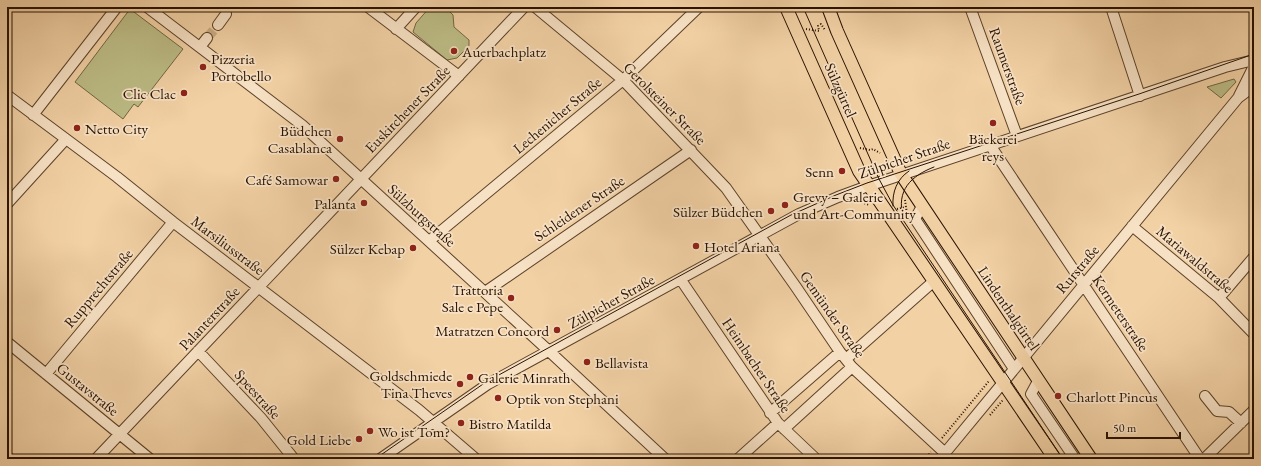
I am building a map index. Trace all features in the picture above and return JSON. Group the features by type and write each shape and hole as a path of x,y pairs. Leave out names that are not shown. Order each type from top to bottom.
{"main road":[{"name":"Sülzgürtel","path":"786,7 859,171 868,186"},
{"name":"Sülzgürtel","path":"828,7 843,46 901,174"},
{"name":"Lindenthalgürtel","path":"901,174 1091,459"},
{"path":"868,186 1055,459"}],"street":[{"path":"33,115 117,7"},
{"name":"Sülzburgstraße","path":"147,7 302,125 665,459"},
{"path":"368,7 459,76"},
{"path":"396,29 416,7"},
{"name":"Euskirchener Straße","path":"361,180 524,7"},
{"name":"Gerolsteiner Straße","path":"535,7 623,80 726,188 759,235"},
{"name":"Lechenicher Straße","path":"429,241 623,80 699,7"},
{"name":"Raumerstraße","path":"970,7 1018,136"},
{"path":"1111,7 1140,96"},
{"path":"218,25 226,14"},
{"path":"200,47 207,38"},
{"name":"Zülpicher Straße","path":"380,459 431,422 488,384 682,280 759,235 799,214 838,197 901,174 1225,67 1254,60"},
{"name":"Rurstraße","path":"942,456 1000,377 1014,369 1238,98 1254,66"},
{"name":"Rurstraße","path":"1238,98 1254,86"},
{"name":"Marsiliusstraße","path":"7,95 259,287 476,459"},
{"path":"7,204 66,139"},
{"name":"Kermeterstraße","path":"990,145 1200,459"},
{"name":"Schleidener Straße","path":"485,292 691,150"},
{"name":"Palanterstraße","path":"96,459 119,433 361,180"},
{"path":"922,206 915,219 972,308 1014,369"},
{"name":"Rupprechtstraße","path":"46,374 172,222"},
{"name":"Mariawaldstraße","path":"1132,226 1219,298 1254,334"},
{"name":"Gemünder Straße","path":"759,235 846,359 936,445 942,456"},
{"path":"1219,298 1254,257"},
{"name":"Heimbacher Straße","path":"682,280 770,412 781,426 816,459"},
{"path":"738,459 781,426 846,359 934,281"},
{"path":"972,308 993,313"},
{"name":"Gustavstraße","path":"7,342 150,459"},
{"name":"Speestraße","path":"198,351 261,418 294,459"},
{"path":"770,412 846,359"},
{"path":"1038,381 1031,394 1075,459"},
{"path":"1205,396 1217,411 1229,412 1241,423"},
{"path":"1204,459 1253,412"}],"path":[{"path":"803,28 820,31"},
{"path":"855,146 870,150"},
{"path":"925,459 936,445 1000,377"}],"shaded area":[{"path":"430,7 445,7 453,15 454,27 469,40 469,46 457,58 447,60 413,32 416,23"},
{"path":"130,9 183,49 138,107 134,104 123,119 75,82"},
{"path":"1234,79 1236,82 1221,98 1207,87"}],"tunnel":[{"path":"207,38 218,25"}],"tram line":[{"path":"803,7 879,179 893,205 1063,459"},
{"path":"375,459 486,382 791,215 867,183 1139,94 1254,54"},
{"path":"903,217 901,207 907,185 918,175 934,167"},
{"path":"893,206 893,196 896,186 901,178 909,171"}],"place":[{"name":"Auerbachplatz","path":"454,51"},
{"name":"Pizzeria Portobello","path":"203,67"},
{"name":"Clic Clac","path":"184,93"},
{"name":"Bäckerei reys","path":"993,123"},
{"name":"Netto City","path":"77,128"},
{"name":"Büdchen Casablanca","path":"340,139"},
{"name":"Senn","path":"842,171"},
{"name":"Café Samowar","path":"336,179"},
{"name":"Palanta","path":"364,203"},
{"name":"Grevy – Galerie und Art-Community","path":"785,205"},
{"name":"Sülzer Büdchen","path":"771,211"},
{"name":"Hotel Ariana","path":"696,246"},
{"name":"Sülzer Kebap","path":"413,248"},
{"name":"Trattoria Sale e Pepe","path":"511,298"},
{"name":"Matratzen Concord","path":"557,330"},
{"name":"Bellavista","path":"587,362"},
{"name":"Galerie Minrath","path":"470,377"},
{"name":"Goldschmiede Tina Theves","path":"460,384"},
{"name":"Charlott Pincus","path":"1058,396"},
{"name":"Optik von Stephani","path":"498,398"},
{"name":"Bistro Matilda","path":"461,423"},
{"name":"Wo ist Tom?","path":"370,431"},
{"name":"Gold Liebe","path":"359,439"}]}
